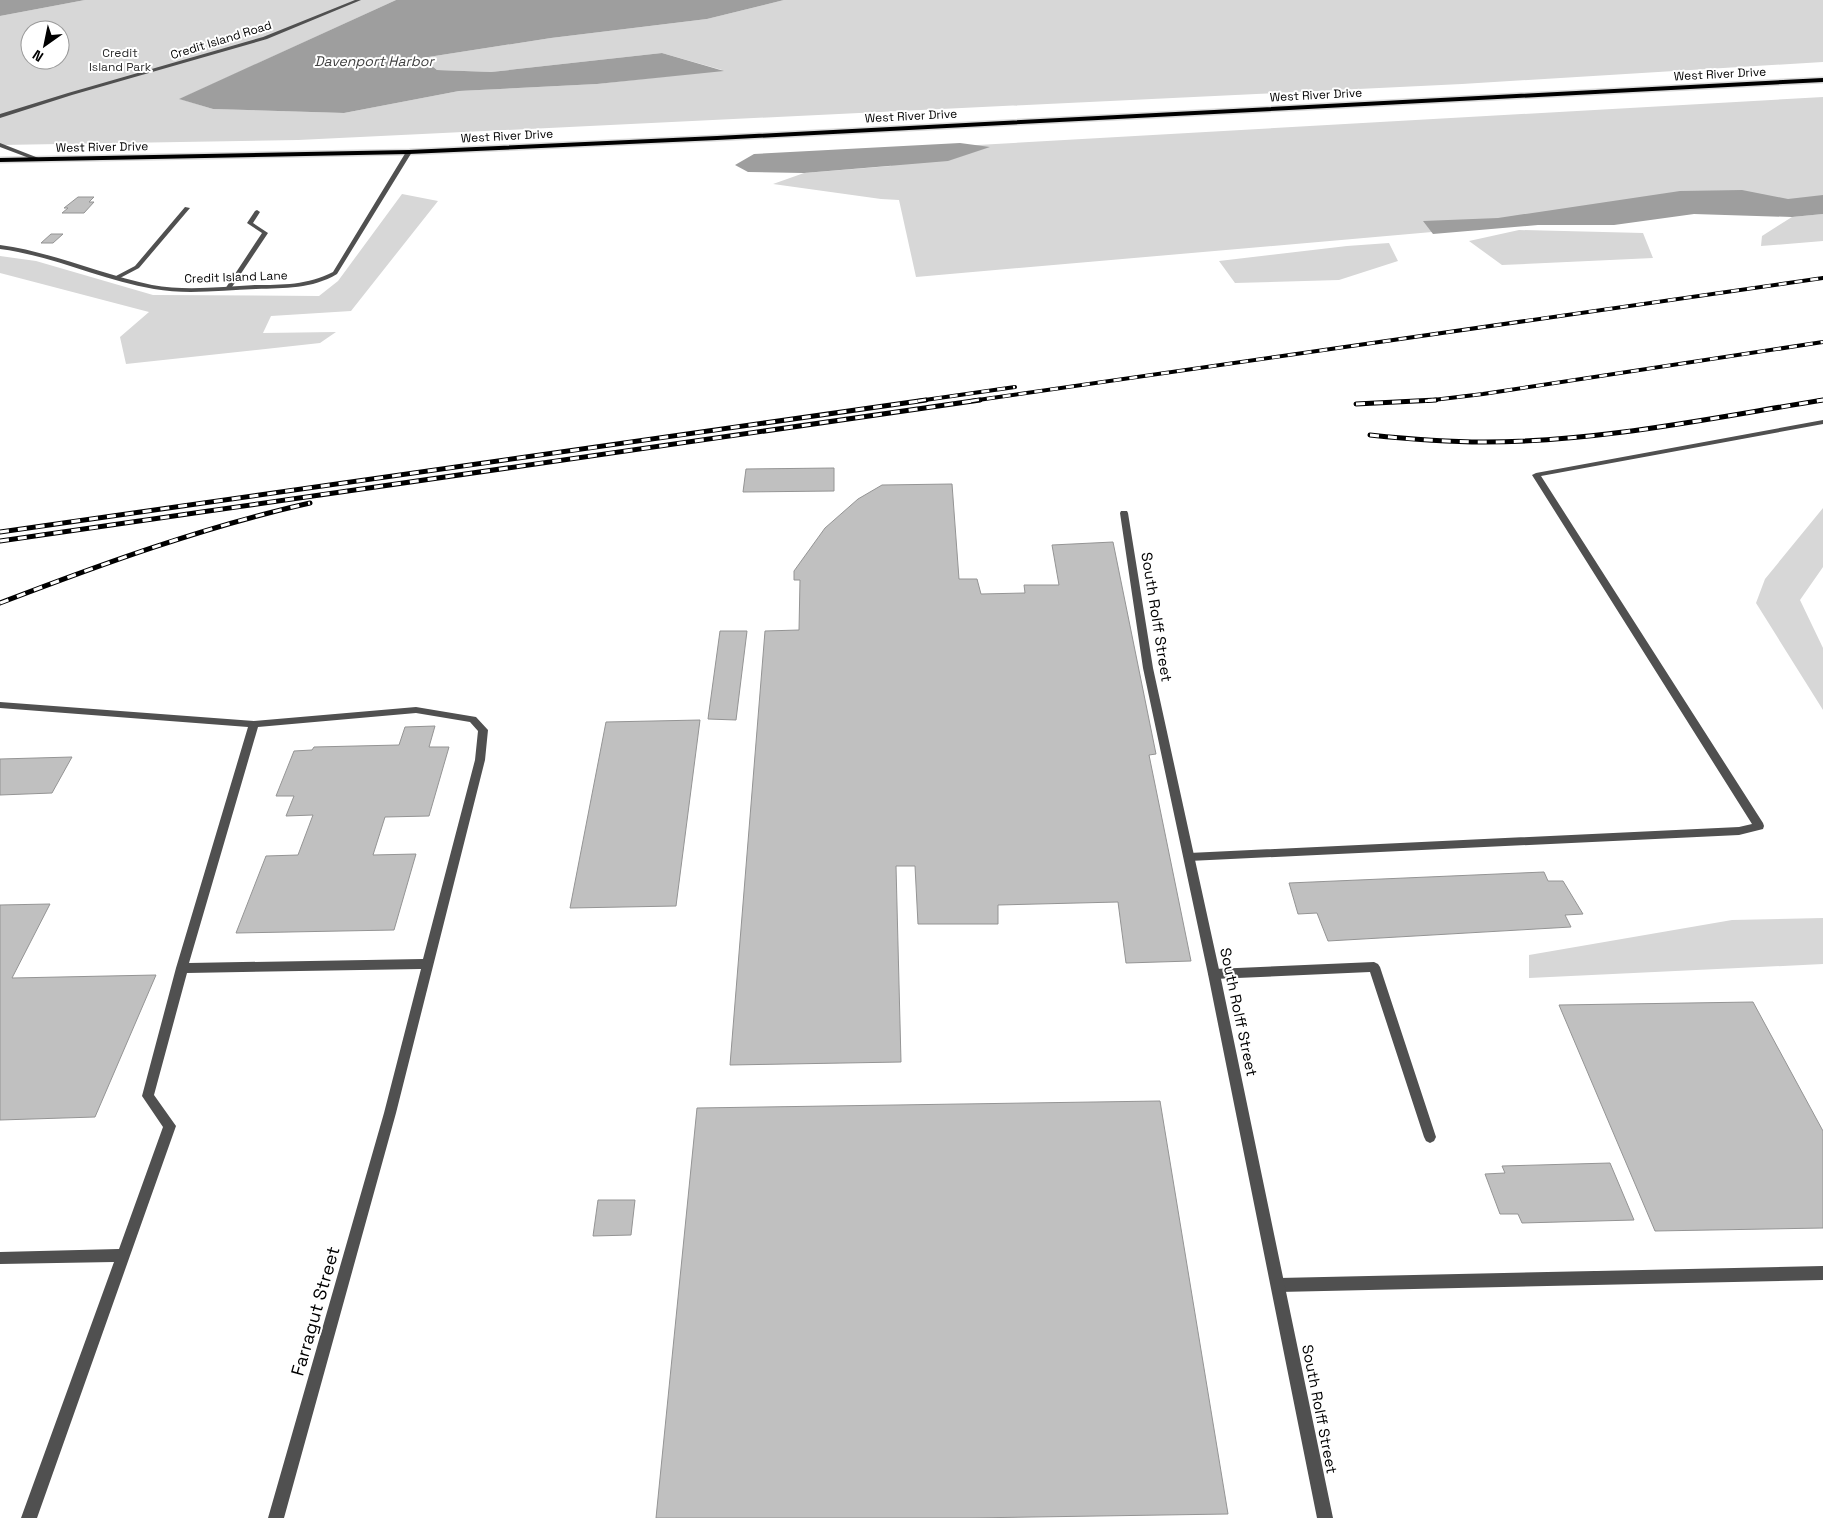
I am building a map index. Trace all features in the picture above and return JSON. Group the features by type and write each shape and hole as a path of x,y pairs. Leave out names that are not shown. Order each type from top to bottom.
{"main road":[{"name":"West River Drive","path":"0,160 409,152 736,137 1823,80"}],"street":[{"name":"Credit Island Road","path":"2,116 70,94 265,38 359,0"},
{"path":"0,145 39,160"},
{"name":"Credit Island Lane","path":"0,247 45,255 155,288 176,290 298,286 326,278 335,273 409,152"},
{"path":"118,277 137,268 187,208"},
{"path":"228,288 265,233 250,223 257,212"},
{"path":"1189,857 1739,832 1759,826 1536,475 1823,422"},
{"name":"South Rolff Street","path":"1124,513 1148,668 1279,1285 1324,1518"},
{"name":"Farragut Street","path":"0,705 254,724 416,710 473,719 483,730 480,760 390,1113 276,1518"},
{"path":"29,1518 170,1126 148,1096 182,968 254,724"},
{"path":"182,968 427,964"},
{"path":"1214,974 1374,967 1430,1137"},
{"path":"0,1258 124,1255"},
{"path":"1279,1285 1823,1273"}],"green space":[{"name":"Credit Island Park","path":"85,0 396,0 180,99 213,109 344,113 459,91 597,84 722,70 662,53 491,72 437,70 422,58 551,38 707,19 784,0 1823,0 1823,62 1462,84 298,140 0,145 0,16"},
{"path":"1823,97 1823,198 916,277 899,200 773,184 804,173 891,166 888,150"},
{"path":"402,194 438,201 351,311 271,316 263,333 336,332 320,343 126,364 120,337 149,312 0,273 0,256 36,261 153,295 319,296 338,281"},
{"path":"1823,214 1823,241 1761,246 1762,236 1792,217"},
{"path":"1519,230 1643,233 1653,258 1502,265 1469,241"},
{"path":"1389,243 1398,261 1339,280 1235,283 1219,261 1347,246"},
{"path":"1823,508 1823,567 1800,600 1823,648 1823,710 1756,603 1765,579"},
{"path":"1823,918 1823,964 1529,978 1529,955 1732,920"}],"water":[{"path":"0,0 85,0 0,16"},
{"name":"Davenport Harbor","path":"396,0 784,0 707,19 551,38 422,58 437,70 491,72 662,53 724,71 597,84 459,91 344,113 213,109 179,99"},
{"path":"960,143 990,147 948,161 804,173 748,172 735,165 754,154"},
{"path":"1742,190 1788,199 1823,195 1823,214 1792,217 1694,214 1614,225 1538,225 1433,234 1423,221 1498,218 1680,191"}],"building":[{"path":"78,197 94,197 89,202 94,202 84,213 62,213 68,208 64,208"},
{"path":"51,234 63,234 53,243 41,243"},
{"path":"834,468 834,491 743,492 746,469"},
{"path":"952,484 959,579 977,579 981,594 1025,593 1024,585 1059,585 1052,545 1113,542 1156,754 1149,755 1191,961 1126,963 1118,902 998,905 998,924 918,924 915,866 896,866 901,1062 730,1065 765,631 799,630 800,580 794,580 794,571 825,528 858,499 882,485"},
{"path":"720,631 747,631 736,720 708,719"},
{"path":"700,720 676,906 570,908 606,722"},
{"path":"435,726 429,747 449,747 429,816 385,817 373,855 416,854 394,930 236,933 266,856 298,855 313,815 286,816 294,796 276,796 294,751 312,750 314,747 399,745 405,727"},
{"path":"72,757 52,793 0,795 0,759"},
{"path":"1544,872 1548,881 1563,881 1583,914 1565,915 1571,927 1328,941 1317,913 1298,914 1289,883"},
{"path":"50,904 12,978 156,975 95,1117 0,1120 0,905"},
{"path":"1753,1002 1823,1131 1823,1228 1655,1231 1559,1005"},
{"path":"1160,1101 1228,1514 969,1518 656,1518 697,1108"},
{"path":"1610,1163 1634,1220 1522,1223 1518,1214 1500,1214 1485,1174 1505,1173 1502,1166"},
{"path":"598,1200 635,1200 631,1235 593,1236"}],"railway":[{"path":"971,401 1823,278"},
{"path":"1431,400 1823,342"},
{"path":"918,401 1015,387"},
{"path":"0,532 926,400"},
{"path":"0,541 980,400"},
{"path":"1356,404 1431,400"},
{"path":"1425,401 1431,400"},
{"path":"1431,400 1436,400"},
{"path":"1370,435 1470,442 1569,438 1654,428 1823,400"},
{"path":"0,603 153,547 231,523 310,503"}]}
